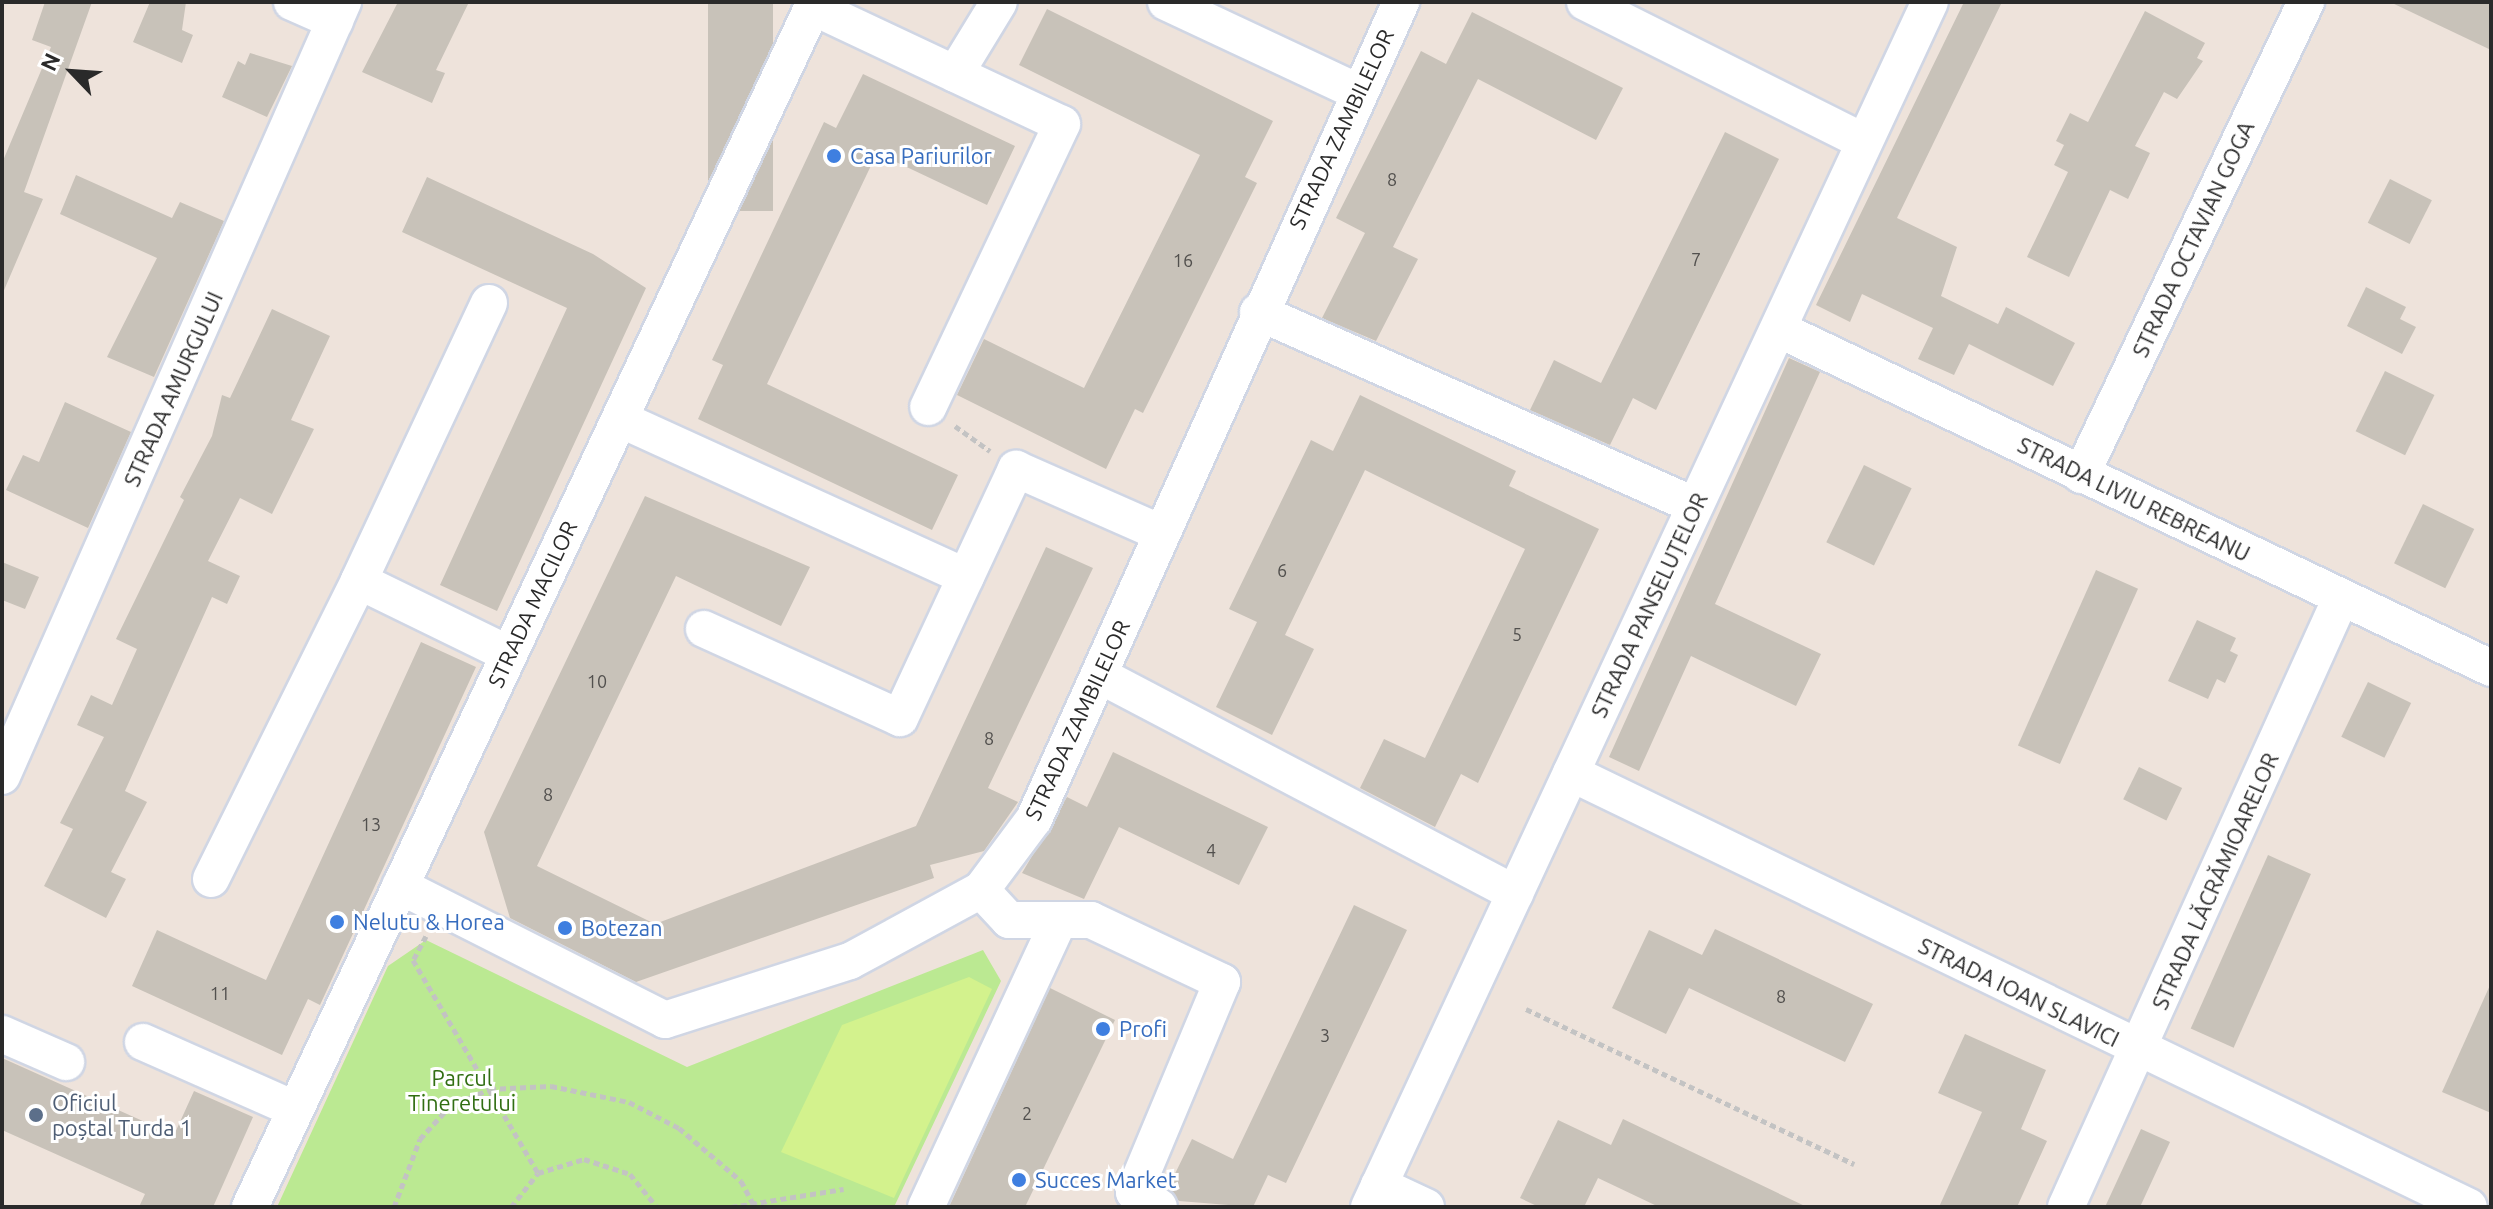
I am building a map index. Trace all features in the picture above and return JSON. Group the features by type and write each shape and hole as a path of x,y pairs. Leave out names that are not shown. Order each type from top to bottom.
{"street":[{"path":"292,2 339,12"},
{"path":"955,74 999,2"},
{"path":"1166,2 1356,91"},
{"name":"STRADA ZAMBILELOR","path":"400,886 665,1020 850,961 981,890 1034,819 1356,91 1401,2"},
{"path":"1585,2 1864,142"},
{"name":"STRADA PANSELUȚELOR","path":"1374,1196 1930,2"},
{"name":"STRADA OCTAVIAN GOGA","path":"2081,475 2306,2"},
{"path":"814,4 1062,124 928,407"},
{"name":"STRADA MACILOR","path":"250,1207 814,4"},
{"name":"STRADA AMURGULUI","path":"2,776 339,12"},
{"path":"211,879 359,581 489,303"},
{"path":"1258,312 1695,506"},
{"name":"STRADA LIVIU REBREANU","path":"1778,329 2491,668"},
{"path":"620,419 966,577"},
{"path":"704,629 900,718 1016,469 1161,533"},
{"path":"359,581 509,654"},
{"name":"STRADA LĂCRĂMIOARELOR","path":"2066,1207 2341,598"},
{"path":"1099,675 1515,893"},
{"name":"STRADA IOAN SLAVICI","path":"1571,773 2139,1050 2424,1198 2469,1207"},
{"path":"981,890 1009,920 1091,920 1222,982 1134,1192 1159,1207"},
{"path":"926,1207 1059,920"},
{"path":"2,1034 66,1062"},
{"path":"143,1042 294,1109"},
{"path":"1374,1196 1426,1207"}],"path":[{"path":"928,407 1016,469"},
{"path":"442,907 413,960 538,1173"},
{"path":"1526,1009 1854,1164"},
{"path":"394,1207 420,1139 450,1106 490,1089 551,1086 629,1102 679,1128 741,1181 754,1205"},
{"path":"511,1207 538,1173 561,1162 608,1163 630,1174 657,1207"},
{"path":"731,1207 844,1189"}],"green space":[{"name":"Parcul Tineretului","path":"426,940 687,1067 983,950 1001,981 894,1207 277,1207 388,966"},
{"path":"969,977 992,989 894,1198 781,1152 842,1025"}],"building":[{"path":"45,2 92,2 24,192 43,199 2,295 2,163 51,47 32,40"},
{"path":"150,2 186,2 182,30 193,35 182,63 133,42"},
{"path":"398,2 469,2 436,70 445,73 432,103 362,72"},
{"path":"708,2 773,2 773,211 708,211"},
{"path":"1964,2 2002,2 1897,218 1957,247 1941,296 1998,324 2006,307 2075,343 2053,386 1969,344 1954,375 1918,359 1933,328 1862,294 1850,322 1816,305"},
{"path":"2390,2 2491,2 2491,50"},
{"path":"1047,9 1273,121 1245,177 1257,183 1143,413 1135,409 1106,469 957,395 984,339 1084,388 1200,155 1019,65"},
{"path":"2145,11 2205,43 2197,58 2203,61 2177,99 2164,92 2135,146 2150,153 2128,199 2110,190 2069,277 2027,257 2068,172 2054,165 2064,145 2056,141 2070,113 2088,122"},
{"path":"1472,12 1623,88 1596,140 1478,79 1393,247 1418,259 1376,341 1322,318 1365,233 1336,218 1421,51 1446,64"},
{"path":"250,53 292,66 267,117 222,97 238,61 245,65"},
{"path":"863,74 1015,146 987,205 877,153 767,384 958,475 932,530 698,419 723,365 712,360 824,122 836,128"},
{"path":"1725,132 1779,159 1656,410 1633,398 1610,445 1530,410 1554,360 1601,383"},
{"path":"76,175 172,218 180,202 224,221 154,377 107,357 157,258 60,214"},
{"path":"427,177 593,254 646,288 497,611 440,585 567,308 402,232"},
{"path":"2390,179 2432,200 2410,244 2368,223"},
{"path":"2366,287 2406,307 2400,319 2416,327 2402,354 2347,326"},
{"path":"272,309 330,336 291,420 314,429 272,514 240,498 208,561 240,576 227,604 212,597 125,791 147,802 111,872 126,879 106,918 44,886 73,829 60,823 104,737 77,725 91,695 112,705 137,649 116,639 184,500 180,497 212,436 222,395 230,398"},
{"path":"1789,358 1820,372 1715,604 1821,654 1796,706 1691,656 1639,771 1609,757"},
{"path":"2385,371 2434,395 2405,455 2356,431"},
{"path":"1360,395 1516,471 1509,486 1599,529 1478,783 1461,774 1435,827 1360,788 1384,739 1425,758 1525,549 1365,470 1285,635 1314,649 1272,735 1216,707 1257,622 1229,609 1311,440 1333,451"},
{"path":"65,402 131,432 88,528 6,490 23,455 39,462"},
{"path":"1864,465 1912,488 1874,566 1826,542"},
{"path":"645,496 810,567 781,626 676,576 537,866 655,924 916,826 1046,547 1093,568 988,788 1018,802 984,851 930,865 934,878 636,982 510,918 484,832"},
{"path":"2423,504 2474,529 2445,588 2394,563"},
{"path":"2,562 39,577 25,609 2,600"},
{"path":"2096,570 2138,589 2060,764 2018,745"},
{"path":"2197,620 2236,638 2230,651 2238,655 2225,683 2217,679 2208,699 2168,681"},
{"path":"421,642 476,667 320,1005 308,999 282,1055 132,986 157,930 266,980"},
{"path":"2368,682 2411,703 2384,758 2341,737"},
{"path":"1113,752 1268,827 1239,885 1119,827 1084,899 1022,873 1067,797 1087,807"},
{"path":"2139,767 2182,788 2166,820 2123,799"},
{"path":"2268,855 2311,874 2234,1048 2191,1029"},
{"path":"1354,905 1407,930 1286,1183 1268,1175 1253,1207 1179,1201 1168,1188 1192,1139 1233,1159"},
{"path":"1715,929 1873,1004 1845,1062 1689,988 1666,1034 1612,1008 1649,930 1702,955"},
{"path":"2491,983 2491,1113 2442,1092"},
{"path":"1050,988 1115,1020 1025,1207 949,1207"},
{"path":"1965,1034 2046,1070 2021,1129 2047,1141 2017,1207 1939,1207 1982,1112 1938,1093"},
{"path":"2,1058 174,1135 194,1091 253,1117 213,1207 139,1207 145,1194 2,1130"},
{"path":"1623,1119 1807,1207 1659,1207 1598,1178 1584,1207 1539,1207 1520,1198 1558,1120 1611,1145"},
{"path":"2141,1129 2170,1142 2140,1207 2105,1207"}],"place":[{"name":"Casa Pariurilor","path":"834,156"},
{"name":"Nelutu & Horea","path":"337,922"},
{"name":"Botezan","path":"565,928"},
{"name":"Profi","path":"1103,1029"},
{"name":"Oficiul poștal Turda 1","path":"36,1115"},
{"name":"Succes Market","path":"1019,1180"}]}
